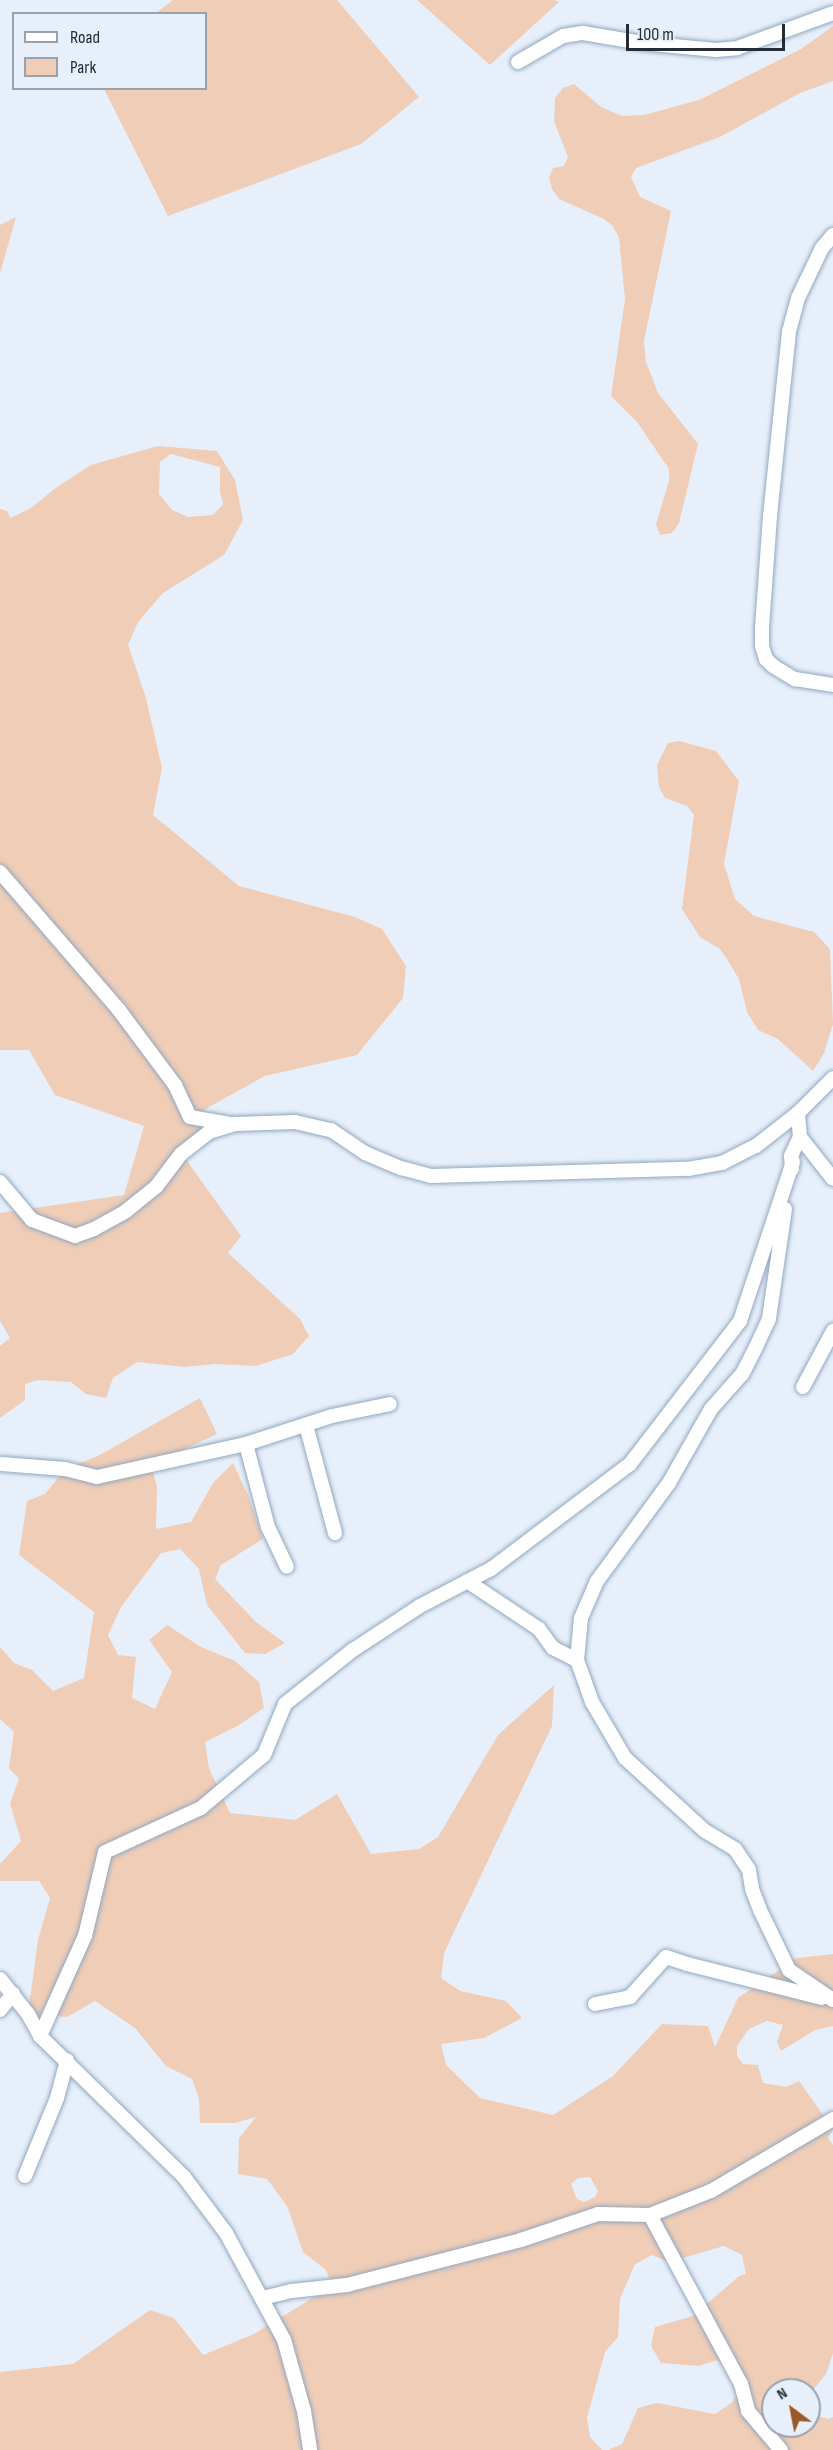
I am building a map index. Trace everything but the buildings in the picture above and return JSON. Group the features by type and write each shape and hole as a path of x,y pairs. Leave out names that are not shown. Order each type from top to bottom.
{"street":[{"path":"518,62 563,36 584,33 706,49 737,48 833,13"},
{"path":"833,235 822,248 798,298 789,332 770,516 762,627 762,646 766,658 773,666 795,679 833,685"},
{"path":"0,872 119,1010 153,1059 175,1084 190,1118 236,1124 296,1122 331,1130 365,1153 401,1168 431,1176 484,1176 547,1171 687,1169 711,1165 756,1146 798,1113 833,1078"},
{"path":"798,1113 801,1137 833,1179"},
{"path":"0,1182 32,1220 75,1236 94,1229 126,1211 156,1186 181,1154 209,1132 236,1124"},
{"path":"801,1137 791,1156 793,1162 769,1319 742,1374 711,1409 669,1484 597,1581 581,1618 577,1660 592,1702 625,1758 705,1831 735,1849 749,1870 760,1910 789,1970 833,2001"},
{"path":"40,2036 85,1936 105,1852 201,1808 264,1755 285,1704 353,1650 420,1606 491,1569 630,1464 740,1321 793,1162"},
{"path":"803,1387 833,1331"},
{"path":"1,1464 65,1469 97,1477 246,1444 332,1416 390,1404"},
{"path":"306,1425 335,1533"},
{"path":"246,1444 268,1527 287,1567"},
{"path":"466,1581 539,1629 553,1648 577,1660"},
{"path":"595,2004 630,1997 666,1957 833,2001"},
{"path":"0,1979 28,2014 40,2036 184,2177 226,2234 284,2340 304,2412 310,2450"},
{"path":"0,2010 13,1995"},
{"path":"25,2176 57,2098 67,2060"},
{"path":"263,2298 292,2291 347,2285 521,2240 598,2214 650,2215 711,2191 833,2120"},
{"path":"650,2215 741,2384 748,2411 781,2450"}],"green space":[{"path":"173,0 337,0 419,97 361,144 168,216 105,90 207,90 207,12 157,12"},
{"path":"417,0 555,0 559,2 490,65"},
{"path":"833,26 833,81 800,93 720,137 636,168 631,177 640,197 671,211 644,341 646,362 658,393 698,444 679,523 672,533 660,535 656,524 669,481 669,469 637,422 611,396 625,299 619,238 613,226 604,219 559,199 552,189 549,178 553,168 564,166 568,157 554,121 555,98 563,88 574,84 601,107 622,116 644,115 699,100 801,49"},
{"path":"16,217 0,273 0,225"},
{"path":"158,446 217,451 235,480 243,520 224,555 163,593 138,622 128,645 146,698 162,768 153,815 239,886 355,917 382,929 406,966 403,998 357,1055 265,1076 191,1117 236,1124 182,1154 241,1236 228,1253 300,1319 309,1336 293,1354 256,1366 215,1364 185,1367 137,1362 113,1378 106,1398 86,1394 71,1382 38,1380 25,1384 25,1400 0,1418 0,1346 10,1338 0,1321 0,1213 124,1195 144,1126 55,1095 29,1050 0,1050 0,509 7,511 10,518 31,508 57,487 91,465","holes":["171,454 220,467 220,491 223,504 213,515 188,517 172,510 159,494 160,462"]},
{"path":"679,741 716,751 739,781 724,864 735,899 754,916 814,932 830,949 833,1024 824,1053 813,1071 778,1039 758,1030 747,1012 739,979 727,959 720,949 700,937 682,909 694,815 687,806 665,798 659,787 657,765 668,743"},
{"path":"200,1398 217,1434 151,1465 157,1487 156,1529 191,1522 213,1483 233,1463 249,1497 263,1539 221,1565 215,1579 256,1622 285,1643 265,1654 245,1653 207,1605 199,1569 180,1549 161,1553 121,1607 108,1635 118,1655 136,1657 132,1698 155,1709 172,1672 149,1640 167,1625 201,1647 235,1661 259,1682 264,1708 239,1725 205,1742 209,1768 230,1813 295,1820 337,1794 371,1854 419,1849 438,1837 498,1735 554,1685 552,1726 444,1953 441,1978 460,1991 506,2001 522,2018 484,2038 441,2044 446,2065 480,2098 553,2115 613,2076 662,2024 708,2026 715,2047 738,1998 797,1958 833,1954 833,2026 815,2030 781,2051 777,2042 783,2025 767,2021 749,2029 737,2046 737,2056 743,2064 758,2065 763,2083 786,2087 799,2081 833,2129 828,2138 833,2145 833,2353 826,2374 821,2380 821,2378 761,2378 761,2438 821,2438 821,2417 828,2419 833,2417 833,2450 608,2450 622,2444 638,2408 657,2403 715,2414 731,2403 744,2387 733,2370 717,2360 699,2366 661,2363 651,2346 655,2327 693,2316 739,2276 746,2274 742,2255 724,2246 669,2262 652,2255 635,2264 620,2299 618,2337 605,2352 587,2418 590,2437 602,2450 0,2450 0,2372 73,2364 150,2310 174,2318 203,2355 254,2334 332,2286 326,2270 303,2252 287,2206 267,2179 238,2174 239,2138 256,2117 235,2123 200,2123 199,2099 192,2079 166,2066 135,2028 95,2001 67,2017 28,2014 38,1940 50,1898 39,1881 0,1881 0,1864 21,1841 10,1803 19,1779 9,1768 14,1732 0,1719 0,1647 14,1663 32,1670 53,1691 84,1678 94,1612 19,1555 27,1501 45,1494 65,1469 98,1456","holes":["590,2177 598,2191 595,2197 584,2202 577,2199 571,2184 578,2178"]}]}
